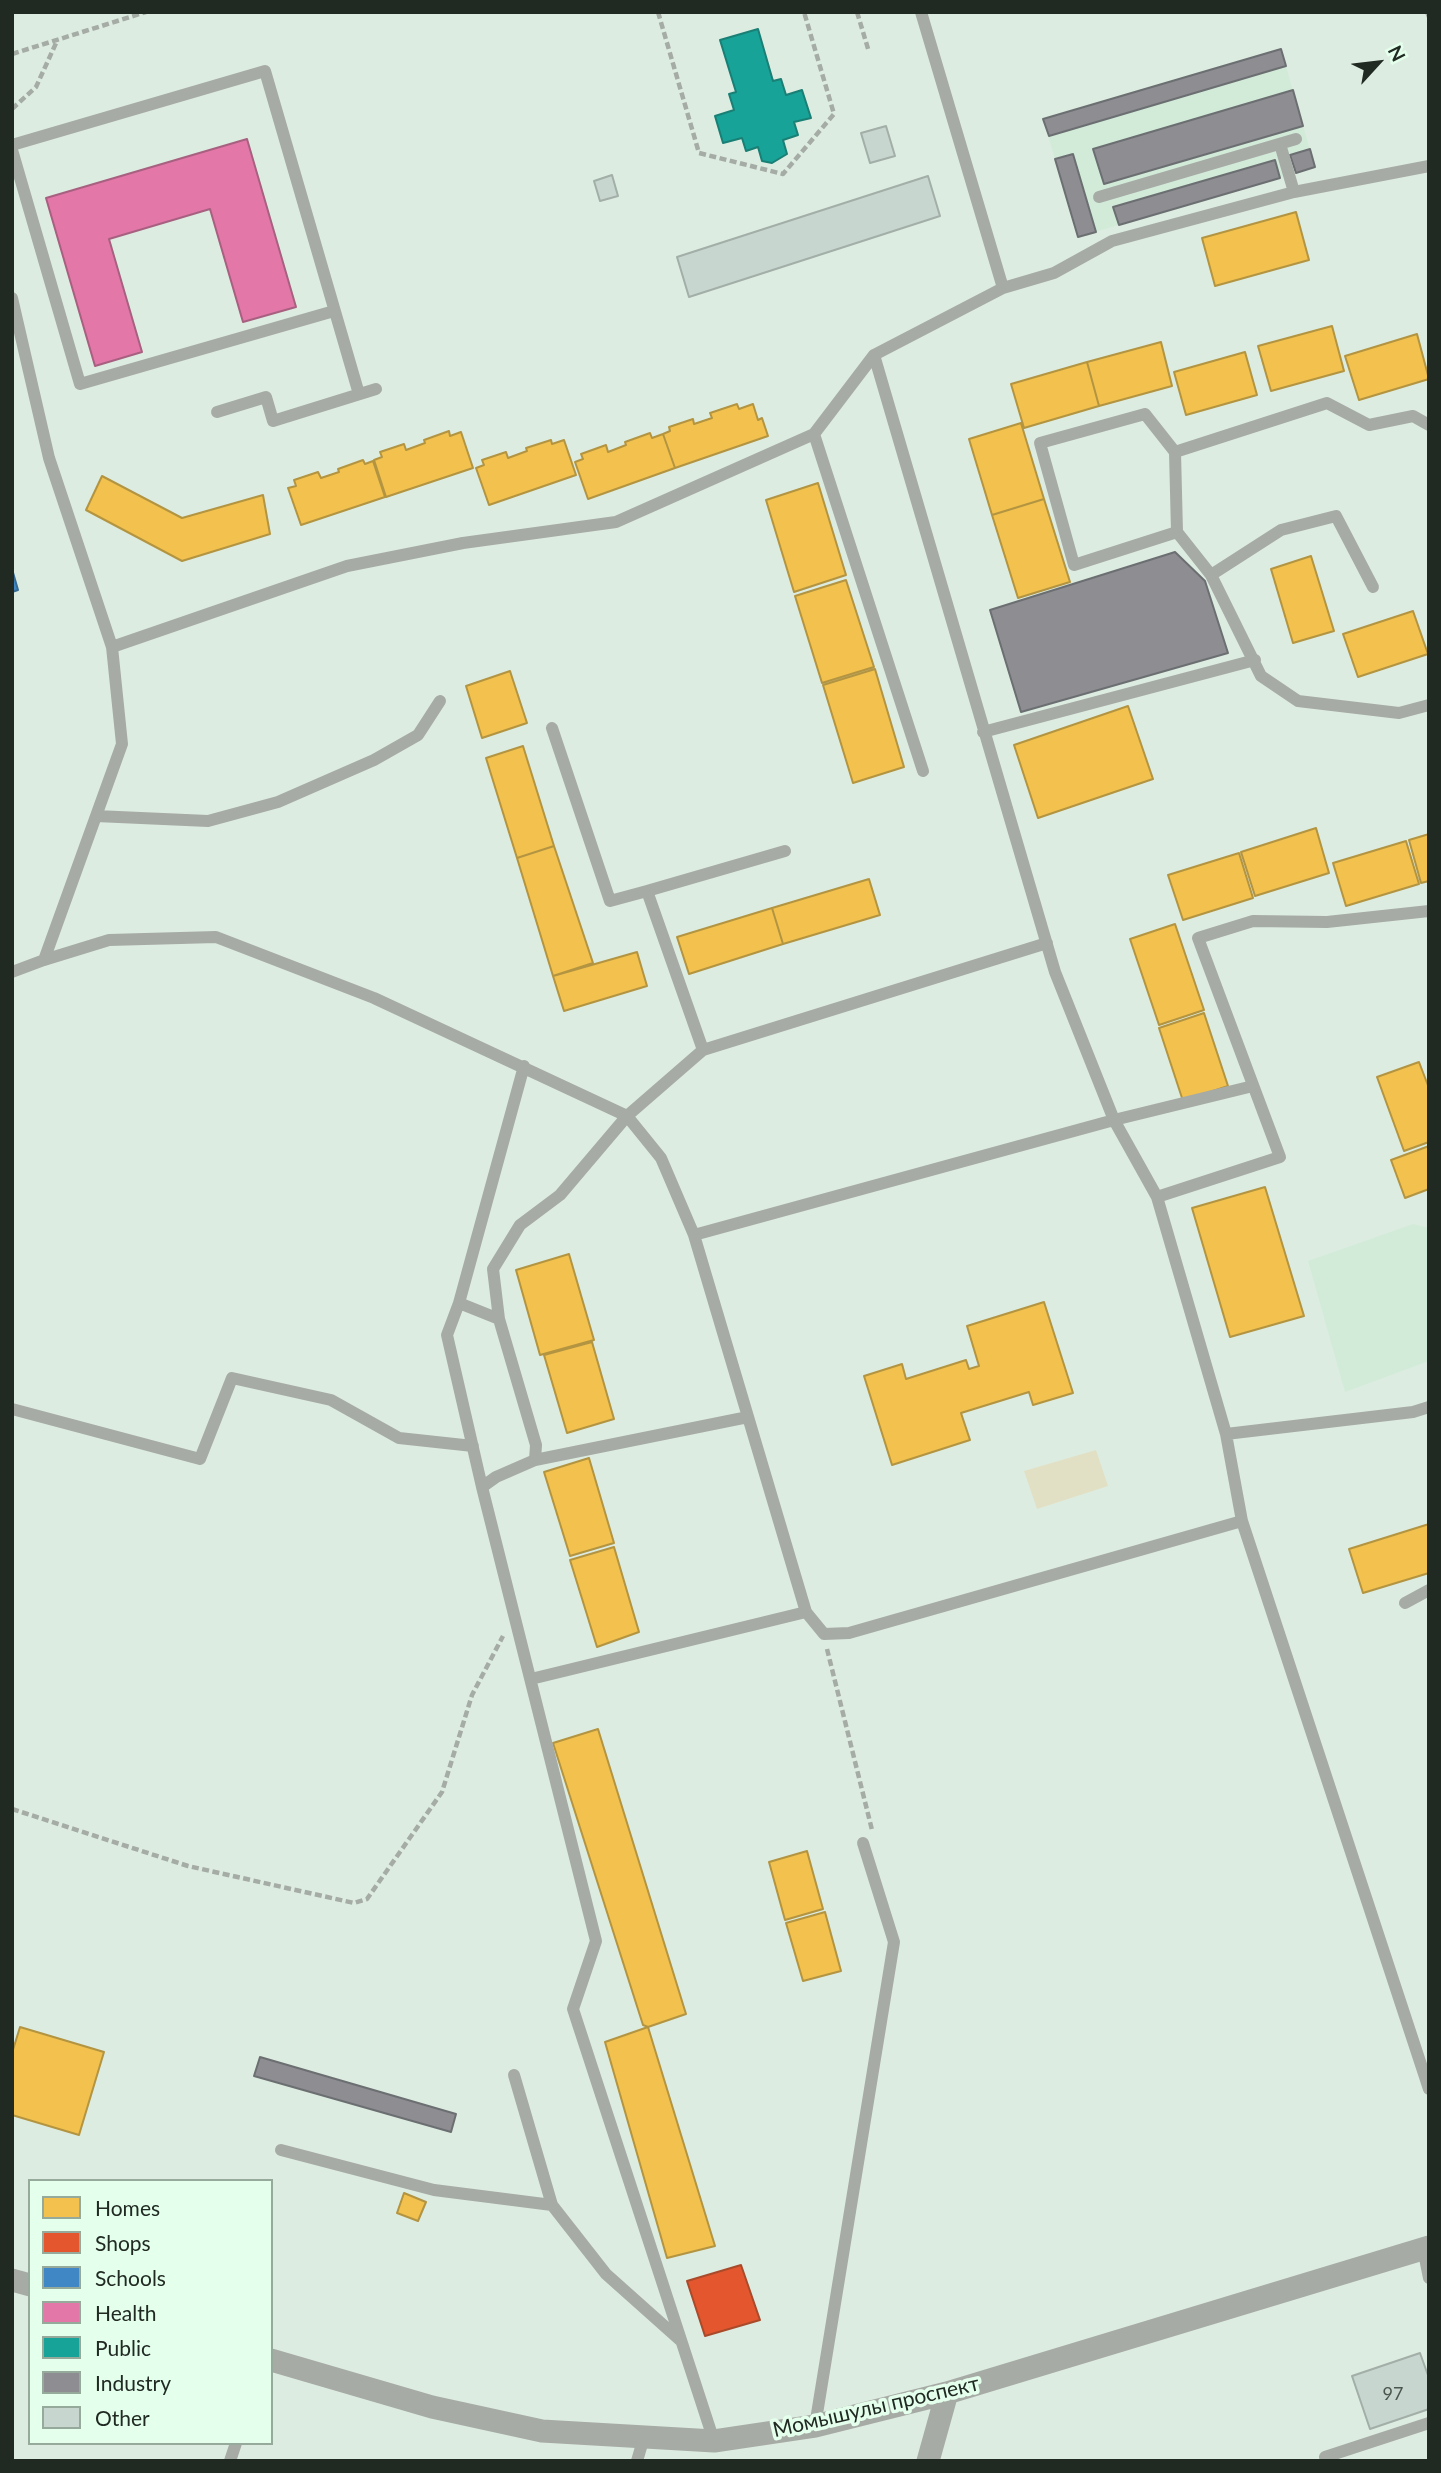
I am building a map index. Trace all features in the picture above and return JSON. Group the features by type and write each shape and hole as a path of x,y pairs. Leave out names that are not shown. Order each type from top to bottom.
{"street":[{"name":"Момышулы проспект","path":"273,2361 432,2407 542,2431 714,2441 815,2426 947,2393 1426,2247"},
{"path":"928,2461 947,2393"}],"lane":[{"path":"921,12 1003,288"},
{"path":"12,145 265,71 359,394"},
{"path":"1099,197 1296,139"},
{"path":"1280,144 1294,192"},
{"path":"12,150 80,384 334,311"},
{"path":"112,647 347,566 463,543 616,522 814,435 874,355 1003,288 1054,273 1112,241 1294,192 1429,166"},
{"path":"12,298 49,457 112,647 122,744 44,960"},
{"path":"874,355 1055,972 1114,1120 1157,1197 1226,1434 1242,1521 1429,2089"},
{"path":"217,412 265,397 273,421 376,389"},
{"path":"1175,452 1327,403 1369,425 1413,416 1429,425"},
{"path":"1177,532 1074,565 1040,443 1144,414 1175,452 1177,532 1211,575 1261,676 1298,702 1399,713 1429,705"},
{"path":"814,435 923,771"},
{"path":"1211,575 1281,530 1336,516 1373,587"},
{"path":"983,732 1255,660"},
{"path":"96,816 208,821 278,802 373,760 418,735 440,701"},
{"path":"552,728 610,901 785,851"},
{"path":"647,891 703,1049"},
{"path":"1157,1197 1280,1157 1198,938 1252,921 1328,922 1429,911"},
{"path":"12,972 109,940 216,937 374,998 627,1116 661,1158 694,1235 806,1612 824,1634 849,1633 1242,1521"},
{"path":"535,1460 536,1445 499,1319 493,1269 520,1225 560,1195 627,1116 703,1049 1047,943"},
{"path":"524,1066 459,1303 447,1335 482,1487 596,1941 573,2009 714,2441"},
{"path":"694,1235 1114,1120 1253,1086"},
{"path":"459,1303 499,1319"},
{"path":"12,1409 200,1459 232,1378 331,1400 399,1438 473,1446"},
{"path":"1226,1434 1413,1412 1429,1407"},
{"path":"482,1487 496,1477 535,1460 748,1417"},
{"path":"1405,1603 1429,1590"},
{"path":"531,1679 806,1612"},
{"path":"815,2426 894,1942 863,1843"},
{"path":"514,2075 552,2204 606,2273 681,2340"},
{"path":"281,2150 434,2190 552,2204"},
{"path":"1426,2247 1429,2278"},
{"path":"1325,2456 1429,2423"},
{"path":"637,2461 644,2437"}],"path":[{"path":"12,54 146,12"},
{"path":"658,12 699,153 783,174 834,114 804,12"},
{"path":"857,12 869,52"},
{"path":"12,109 36,87 57,40"},
{"path":"12,1808 188,1866 354,1903 367,1899 442,1792 472,1695 515,1612"},
{"path":"824,1634 872,1821 873,1834 863,1843"}],"shaded area":[{"path":"1281,49 1315,167 1078,237 1043,119"},
{"path":"1413,1224 1429,1228 1429,1361 1345,1392 1308,1261"},
{"path":"1096,1450 1108,1486 1037,1509 1024,1471"}],"building: Homes":[{"path":"1296,212 1309,260 1215,286 1202,238"},
{"path":"1332,326 1344,371 1271,391 1258,346"},
{"path":"1417,334 1429,379 1359,400 1345,356"},
{"path":"1161,342 1172,386 1099,406 1087,362"},
{"path":"1245,352 1257,395 1186,415 1174,372"},
{"path":"1087,362 1099,406 1024,428 1011,384"},
{"path":"737,404 739,409 753,404 758,420 762,418 768,436 675,468 663,434 670,431 669,427 693,419 694,424 712,418 710,413"},
{"path":"1021,423 1044,499 992,515 969,439"},
{"path":"449,431 450,436 461,432 473,468 386,497 374,460 382,457 380,452 404,444 406,450"},
{"path":"650,433 652,438 663,434 675,468 588,499 575,462 583,459 581,454 606,445 608,452 626,445 625,442"},
{"path":"551,440 552,444 564,440 576,475 489,505 476,468 484,465 482,460 506,452 508,458 527,451 526,448"},
{"path":"363,460 365,464 373,461 385,497 301,525 288,488 296,486 294,480 318,472 321,478"},
{"path":"102,476 182,518 263,495 270,534 182,561 86,510"},
{"path":"818,483 846,575 794,592 766,500"},
{"path":"1044,499 1070,582 1018,598 992,515"},
{"path":"1311,556 1334,631 1293,643 1271,569"},
{"path":"846,580 874,667 822,683 795,596"},
{"path":"1413,611 1428,654 1358,677 1343,634"},
{"path":"875,669 904,767 853,783 823,685"},
{"path":"510,671 527,723 482,738 466,686"},
{"path":"1128,706 1153,779 1038,818 1014,745"},
{"path":"523,746 554,846 517,858 486,758"},
{"path":"1316,828 1329,873 1255,896 1241,852"},
{"path":"1429,834 1429,881 1421,883 1409,840"},
{"path":"1406,841 1419,884 1346,906 1333,863"},
{"path":"554,846 593,963 553,976 517,858"},
{"path":"1239,853 1253,898 1183,920 1168,875"},
{"path":"869,879 880,915 783,944 772,908"},
{"path":"772,908 783,944 689,974 677,937"},
{"path":"1175,924 1204,1010 1159,1025 1130,939"},
{"path":"637,952 647,986 564,1011 553,976"},
{"path":"1204,1013 1228,1086 1183,1101 1159,1028"},
{"path":"1419,1062 1429,1088 1429,1142 1404,1151 1377,1077"},
{"path":"1429,1146 1429,1189 1405,1198 1391,1160"},
{"path":"1265,1187 1304,1316 1230,1337 1192,1208"},
{"path":"569,1254 594,1340 540,1355 516,1270"},
{"path":"1044,1302 1073,1393 1033,1405 1029,1392 961,1413 970,1440 892,1465 864,1376 902,1364 906,1379 966,1360 969,1369 979,1366 967,1326"},
{"path":"592,1342 614,1419 567,1433 544,1355"},
{"path":"589,1458 614,1543 570,1556 544,1472"},
{"path":"1429,1524 1429,1573 1363,1593 1349,1549"},
{"path":"614,1547 639,1632 597,1647 570,1560"},
{"path":"598,1729 686,2014 648,2027 643,2025 553,1743"},
{"path":"807,1851 823,1909 785,1920 769,1862"},
{"path":"825,1912 841,1971 803,1981 786,1923"},
{"path":"20,2027 104,2052 79,2135 12,2115 12,2053"},
{"path":"648,2027 715,2246 667,2258 605,2042"},
{"path":"404,2193 426,2202 418,2221 397,2213"}],"building: Shops":[{"path":"741,2265 760,2320 705,2336 687,2281"}],"building: Schools":[{"path":"12,569 18,590 12,592"}],"building: Health":[{"path":"247,139 296,307 243,322 210,209 109,239 142,352 95,366 46,198"}],"building: Public":[{"path":"758,29 773,81 781,79 786,95 802,90 811,118 794,122 798,135 783,140 787,154 772,163 762,161 758,147 746,151 742,138 723,143 715,116 734,110 729,94 736,92 720,40"}],"building: Industry":[{"path":"1281,49 1286,66 1049,136 1043,119"},
{"path":"1293,90 1303,126 1104,184 1093,149"},
{"path":"1310,149 1315,167 1296,173 1290,155"},
{"path":"1073,154 1096,232 1078,237 1055,159"},
{"path":"1275,160 1280,178 1119,225 1113,207"},
{"path":"1175,552 1205,581 1228,653 1021,712 990,610"},
{"path":"260,2057 456,2114 451,2132 254,2076"}],"building: Other":[{"path":"886,126 895,156 870,163 861,133"},
{"path":"612,175 618,196 600,201 594,181"},
{"path":"928,176 940,216 689,297 677,257"},
{"path":"1420,2353 1429,2378 1429,2409 1370,2429 1352,2376"}]}
